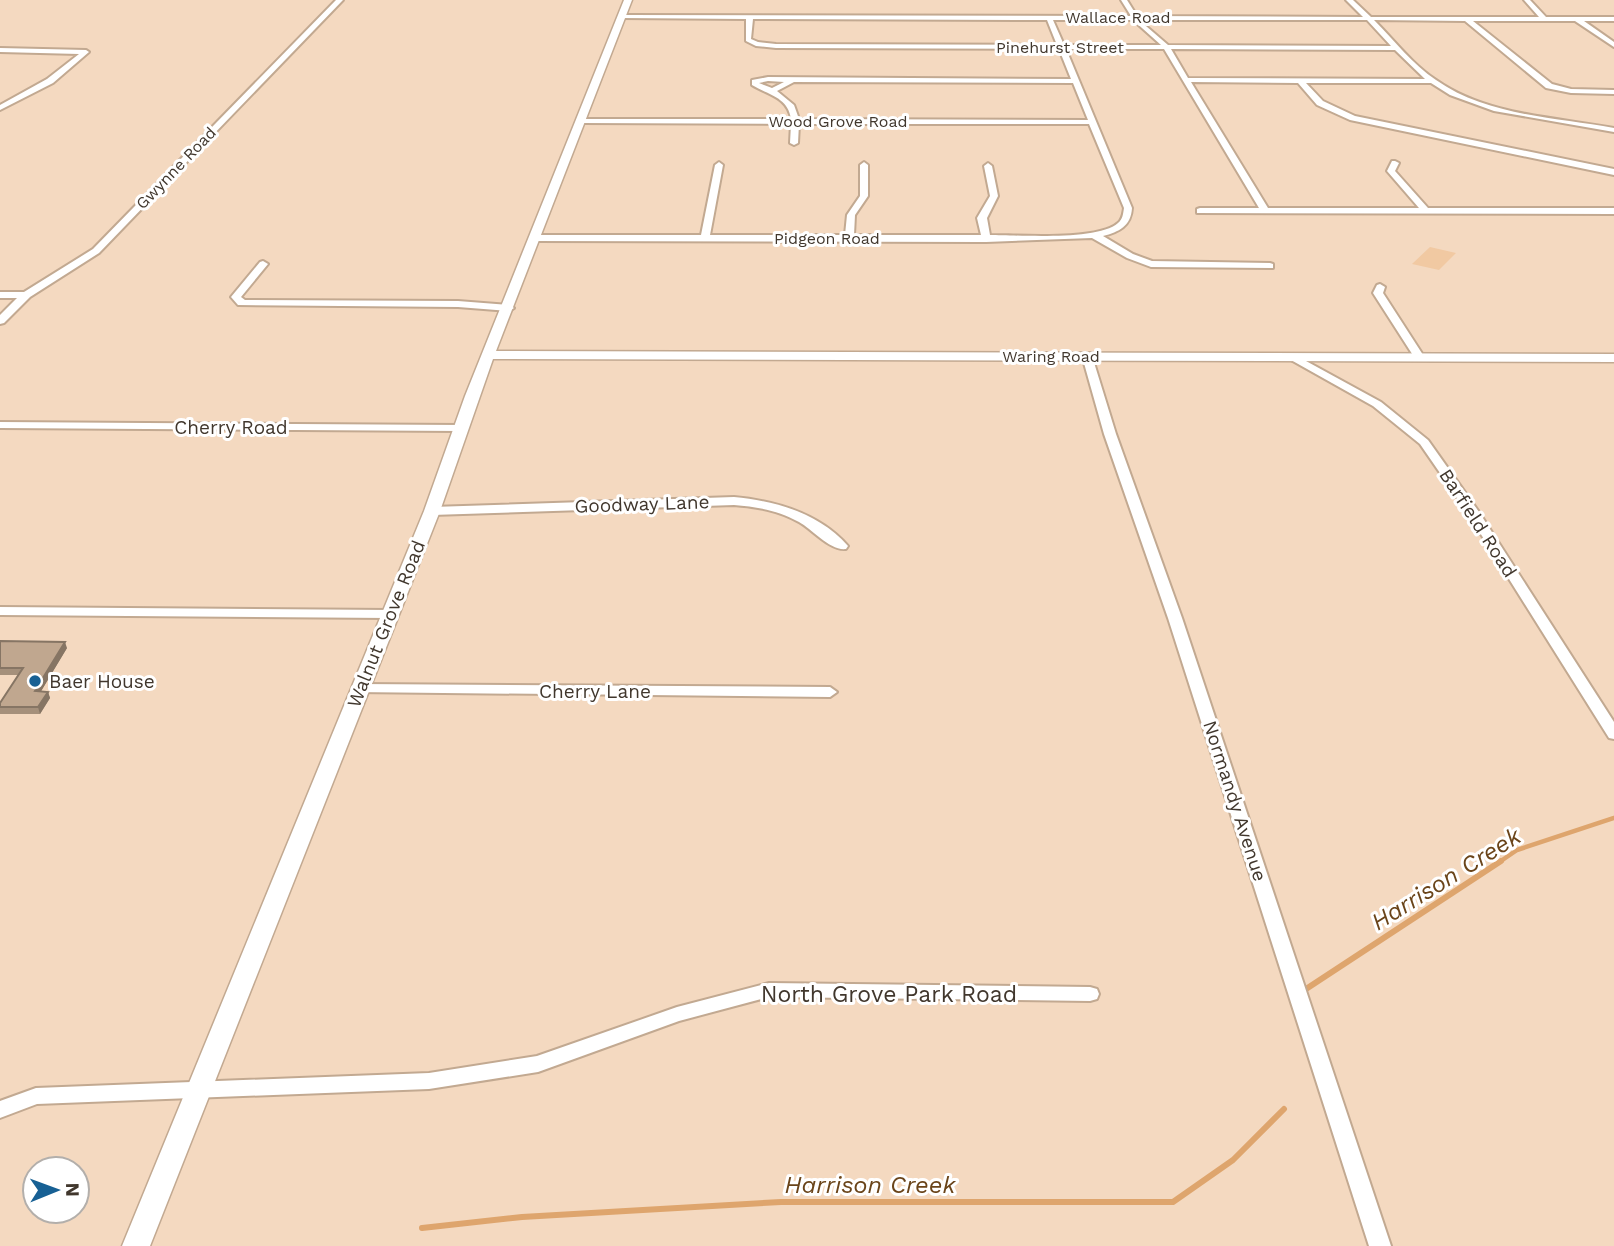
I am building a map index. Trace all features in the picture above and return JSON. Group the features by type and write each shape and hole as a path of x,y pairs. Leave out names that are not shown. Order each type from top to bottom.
{"main road":[{"name":"Walnut Grove Road","path":"136,1246 196,1091 432,511 489,355 628,0"},
{"name":"Waring Road","path":"489,355 1614,358"}],"street":[{"name":"Gwynne Road","path":"0,321 26,295 96,251 340,0"},
{"path":"1124,0 1133,17 1166,47 1265,211"},
{"path":"1349,0 1432,81 1457,95 1496,108 1614,130"},
{"path":"1527,0 1544,19"},
{"name":"Pinehurst Street","path":"750,16 748,40 756,44 1398,48"},
{"name":"Wallace Road","path":"623,17 1614,19"},
{"path":"1049,17 1094,122"},
{"path":"1466,18 1541,80 1562,90 1614,92"},
{"path":"1577,19 1614,45"},
{"path":"0,50 86,52 50,81 0,108"},
{"path":"793,80 775,88 756,85 755,82 768,79 1076,81"},
{"path":"1186,80 1432,81"},
{"path":"1301,81 1320,103 1353,118 1614,172"},
{"path":"775,88 792,104 795,121 794,143"},
{"path":"0,97 20,97"},
{"name":"Wood Grove Road","path":"582,121 1094,122"},
{"name":"Pidgeon Road","path":"536,238 986,239 1095,236 1117,228 1128,220 1128,208 1094,122"},
{"path":"1395,163 1391,171 1426,211"},
{"path":"705,238 719,164"},
{"path":"849,238 851,215 864,196 864,165"},
{"path":"986,239 982,218 994,195 988,166"},
{"path":"1200,211 1614,211"},
{"path":"1095,236 1135,258 1158,265 1270,266"},
{"path":"263,264 236,296 242,303 458,304 509,307"},
{"path":"1380,288 1378,293 1420,358"},
{"path":"0,295 26,295"},
{"name":"Normandy Avenue","path":"1087,356 1110,434 1175,618 1380,1246"},
{"name":"Barfield Road","path":"1295,358 1377,404 1424,442 1473,512 1614,734"},
{"name":"Cherry Road","path":"0,425 461,428"},
{"name":"Goodway Lane","path":"432,511 734,501 768,504 805,518 841,545"},
{"path":"0,611 390,614"},
{"name":"Cherry Lane","path":"359,689 830,692"},
{"name":"North Grove Park Road","path":"0,1110 36,1096 429,1081 538,1064 677,1014 769,990 1090,994"}],"shaded area":[{"path":"1430,247 1456,253 1439,270 1412,264"}],"building":[{"name":"Baer House","path":"0,641 65,642 35,691 48,692 38,707 0,707 23,668 0,668"}],"waterway":[{"name":"Harrison Creek","path":"1499,862 1517,850 1614,818"},
{"name":"Harrison Creek","path":"1306,989 1499,862"},
{"name":"Harrison Creek","path":"422,1228 522,1217 781,1202 1173,1202 1233,1160 1284,1109"}],"place":[{"name":"Baer House","path":"35,681"}]}
